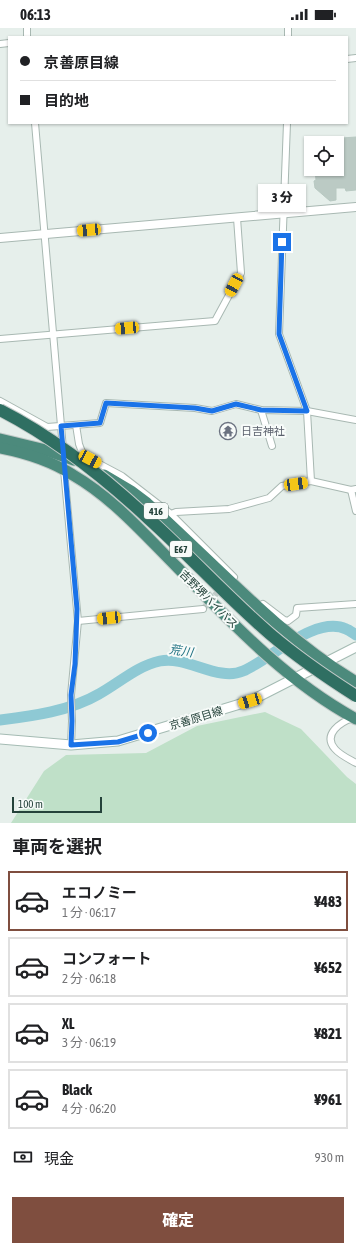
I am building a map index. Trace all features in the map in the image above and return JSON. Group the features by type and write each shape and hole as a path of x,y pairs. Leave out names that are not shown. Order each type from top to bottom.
{"highway":[{"name":"E67","path":"0,410 48,439 90,468 150,519 225,593 271,635 316,670 356,696"},
{"name":"416","path":"0,439 63,455 112,479 147,503 244,594 303,645 356,682"},
{"name":"吉野堺バイパス","path":"0,448 37,458 64,470 83,481 118,509 261,651 315,693 355,718"}],"main road":[{"name":"京善原目線","path":"0,739 71,745 118,742 254,699 356,648"}],"street":[{"path":"35,124 78,621 71,695 71,745"},
{"path":"287,124 279,334 307,411 311,481"},
{"path":"0,238 356,207"},
{"path":"0,339 215,321 241,273 237,218"},
{"path":"0,401 47,427 100,423 106,403 195,408 212,411 236,404 261,410 307,411 356,420"},
{"path":"261,410 272,446"},
{"path":"76,425 78,444 90,459 122,476 171,514 231,577 264,606 284,620 292,619 296,615 298,608 356,604"},
{"path":"171,514 176,512 229,509 269,498 282,486 311,481 354,489 356,511"},
{"path":"78,621 203,609"},
{"path":"355,718 340,723 331,738 336,750 356,763"}],"green space":[{"path":"265,712 301,729 347,777 356,784 356,823 11,823 44,771 66,755 146,753 197,726"}],"building":[{"path":"356,137 356,190 346,191 345,188 336,188 336,200 330,201 315,188 314,181 316,180 316,176 344,176 344,138"}],"waterway":[{"name":"荒川","path":"0,720 51,712 76,705 106,690 128,675 152,663 160,661 170,660 213,671 233,673 243,671 307,633 321,628 334,626 346,629 356,635"}],"tunnel":[{"path":"203,609 222,587"}],"place":[{"name":"日吉神社","path":"228,431"}],"route":[{"path":"148,733 118,742 71,745 71,695 78,621 61,426 100,423 106,403 195,408 212,411 236,404 261,410 307,411 279,334 282,242"}]}
